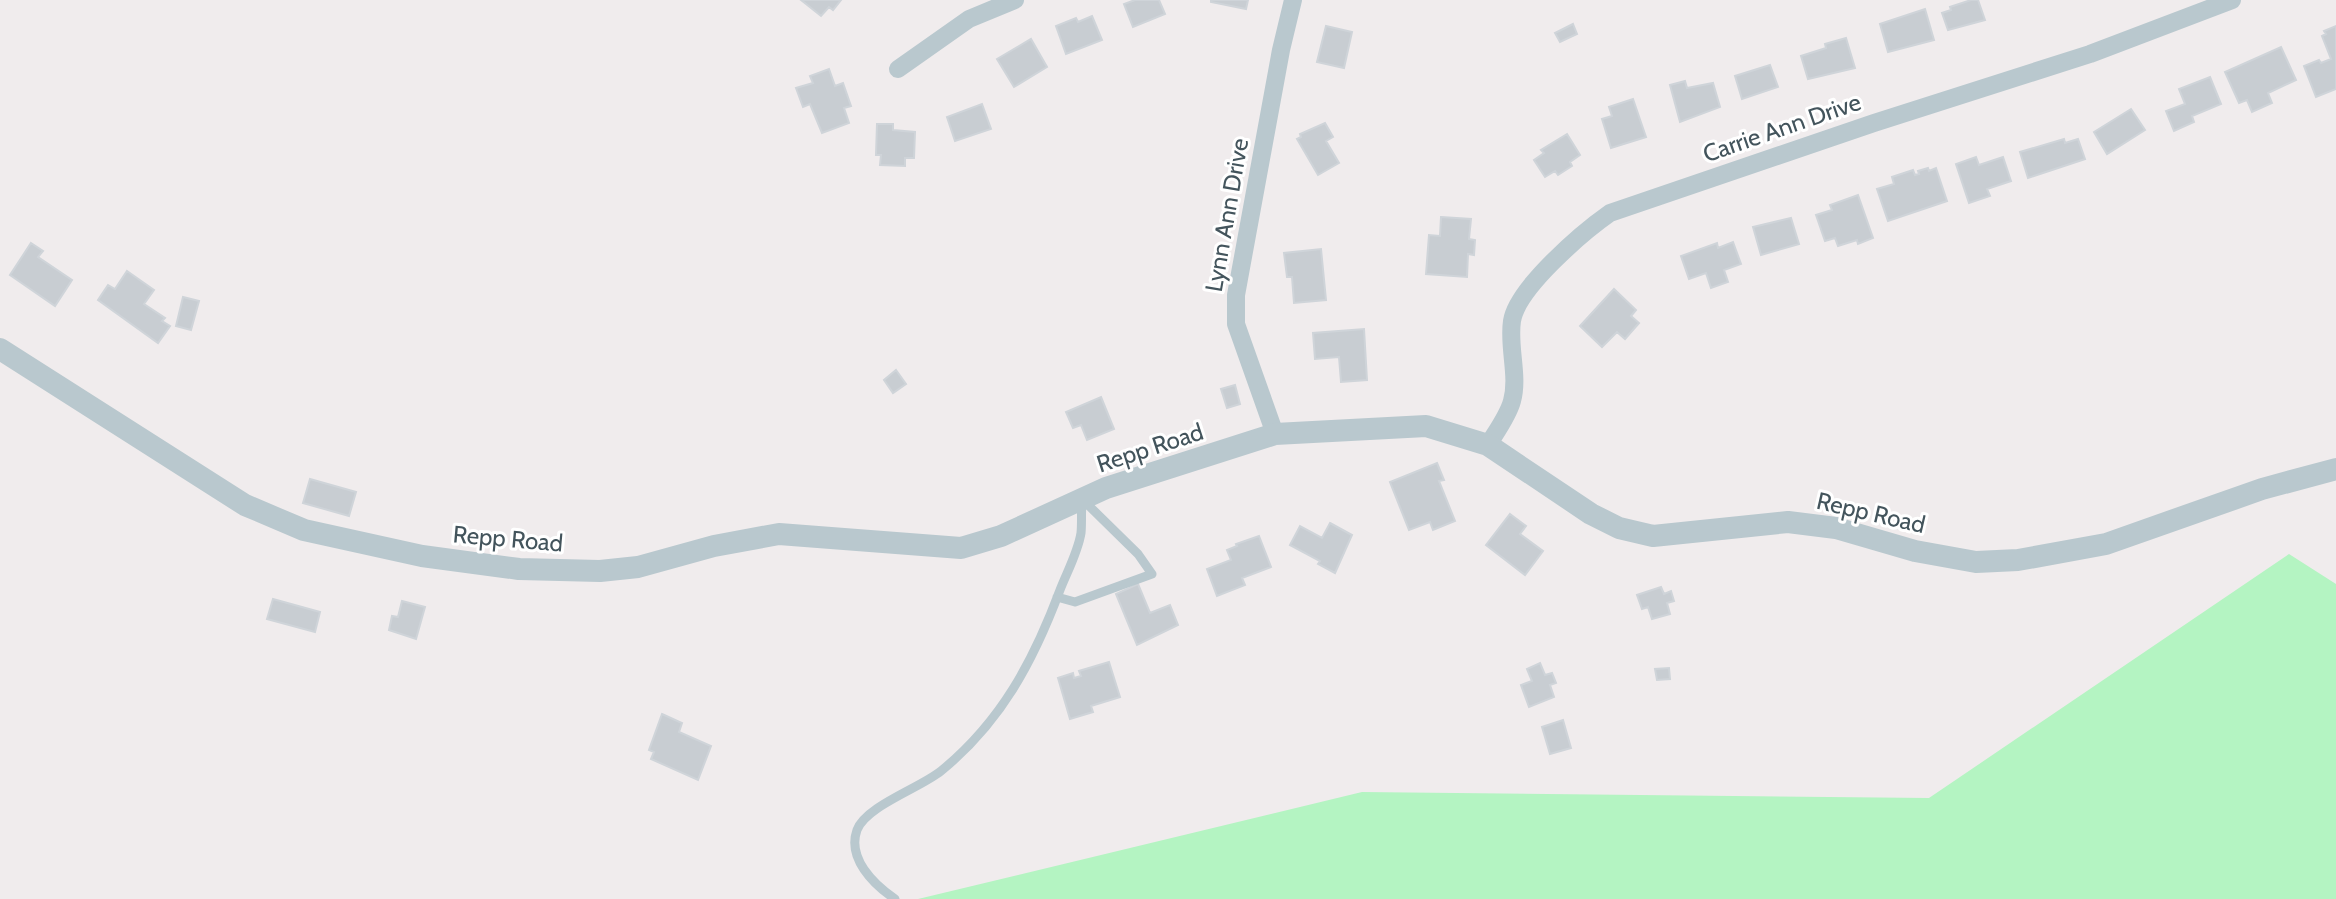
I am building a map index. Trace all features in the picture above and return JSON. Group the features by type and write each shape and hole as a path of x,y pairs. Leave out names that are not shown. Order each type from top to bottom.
{"street":[{"path":"898,69 969,19 1015,0"},
{"name":"Lynn Ann Drive","path":"1275,434 1236,324 1236,295 1293,0"},
{"name":"Carrie Ann Drive","path":"1488,445 1512,402 1512,318 1524,297 1559,255 1610,213 1874,123 2090,54 2232,0"},
{"name":"Repp Road","path":"0,349 245,505 304,530 422,556 519,569 600,571 638,567 714,546 779,534 961,548 1001,536 1106,488 1275,434 1426,426 1488,445 1591,514 1619,528 1653,536 1788,522 1836,528 1915,551 1976,562 2018,560 2106,544 2262,489 2336,469"}],"lane":[{"path":"895,899 872,879 859,860 853,846 859,826 872,812 938,773 969,746 1003,707 1025,672 1081,535 1082,499"},
{"path":"1057,597 1075,602 1152,574 1138,554 1082,499"}],"green space":[{"path":"2289,554 2336,584 2336,899 918,899 1362,792 1929,798"}],"building":[{"path":"801,0 841,0 833,10 829,7 821,16"},
{"path":"1135,0 1159,0 1165,14 1133,27 1124,4"},
{"path":"1211,0 1248,0 1246,9"},
{"path":"1978,0 1985,20 1948,30 1942,13"},
{"path":"1925,9 1934,40 1888,52 1880,24"},
{"path":"1092,16 1102,40 1066,54 1056,26"},
{"path":"1573,24 1577,34 1560,42 1555,33"},
{"path":"1326,26 1352,32 1344,68 1317,62"},
{"path":"2336,26 2336,89 2316,97 2304,66 2331,59 2322,36 2326,34 2324,31"},
{"path":"1846,38 1855,68 1808,79 1801,56"},
{"path":"1031,39 1047,67 1014,87 997,59"},
{"path":"2281,47 2296,80 2268,93 2272,103 2252,112 2247,100 2239,103 2225,72"},
{"path":"1770,65 1778,87 1742,99 1735,76"},
{"path":"829,69 835,86 843,83 851,106 844,108 849,123 822,133 810,104 803,107 796,88 813,83 810,76"},
{"path":"2210,77 2221,104 2192,116 2194,122 2174,131 2166,111 2185,104 2179,89"},
{"path":"1685,81 1687,88 1713,83 1720,107 1680,122 1670,85"},
{"path":"1633,99 1646,137 1611,148 1602,119 1612,116 1609,107"},
{"path":"982,104 991,129 955,141 947,117"},
{"path":"2131,109 2145,130 2107,154 2094,132"},
{"path":"1325,123 1333,137 1326,141 1339,163 1318,175 1297,139 1301,137 1300,134"},
{"path":"877,124 893,124 893,130 915,132 914,158 905,158 905,166 880,165 881,155 876,155"},
{"path":"1567,134 1580,155 1570,162 1572,166 1558,175 1555,171 1545,177 1534,160 1544,153 1541,150"},
{"path":"2064,139 2065,143 2078,139 2085,159 2028,178 2020,152"},
{"path":"1976,157 1979,165 2003,157 2011,181 1987,189 1990,196 1969,203 1956,164"},
{"path":"1928,168 1929,171 1936,168 1947,201 1888,221 1877,189 1894,184 1892,177 1913,170 1915,175 1919,174 1918,171"},
{"path":"1858,195 1873,238 1858,244 1857,240 1838,246 1835,238 1825,241 1816,215 1832,210 1830,205"},
{"path":"1441,217 1471,219 1469,239 1475,240 1474,255 1468,254 1467,277 1426,274 1429,235 1440,236"},
{"path":"1791,218 1799,244 1761,255 1753,227"},
{"path":"1733,242 1741,264 1724,270 1728,282 1711,288 1706,273 1689,279 1681,256 1717,243 1718,248"},
{"path":"31,243 43,251 38,257 72,280 55,306 10,275"},
{"path":"1321,249 1326,300 1294,303 1292,277 1287,277 1284,253"},
{"path":"127,271 154,290 144,304 165,318 162,321 170,326 158,343 98,300 108,285 115,289"},
{"path":"1614,289 1636,310 1631,316 1639,323 1625,339 1617,332 1602,347 1580,326"},
{"path":"183,297 199,301 191,330 176,326"},
{"path":"1364,329 1367,380 1341,382 1339,357 1315,359 1313,333"},
{"path":"896,370 906,384 893,393 884,380"},
{"path":"1235,385 1240,404 1227,408 1221,389"},
{"path":"1101,397 1114,429 1087,440 1081,425 1073,428 1066,412"},
{"path":"1437,463 1444,480 1439,481 1455,521 1433,530 1430,522 1409,530 1390,482"},
{"path":"310,479 356,492 349,516 303,503"},
{"path":"1510,514 1526,526 1520,534 1543,551 1525,575 1486,545"},
{"path":"1330,523 1352,535 1335,573 1290,545 1300,526 1322,538"},
{"path":"1259,536 1271,567 1242,578 1245,585 1217,596 1207,569 1231,560 1227,550 1236,544"},
{"path":"1138,584 1150,613 1170,605 1178,625 1137,645 1116,594"},
{"path":"1661,587 1664,594 1671,591 1674,601 1667,603 1670,614 1652,619 1648,607 1642,609 1637,595"},
{"path":"273,599 320,612 315,632 267,619"},
{"path":"402,601 425,607 416,639 389,630 392,616 398,617"},
{"path":"1109,662 1120,697 1091,706 1093,712 1070,719 1058,678 1073,673 1074,678 1081,676 1079,671"},
{"path":"1540,663 1545,675 1552,673 1556,683 1550,685 1554,697 1529,707 1521,685 1532,681 1527,669"},
{"path":"1669,668 1670,679 1657,680 1655,669"},
{"path":"662,714 682,723 679,732 711,746 698,780 651,759 654,752 649,750"},
{"path":"1563,720 1571,748 1550,754 1542,727"}]}
